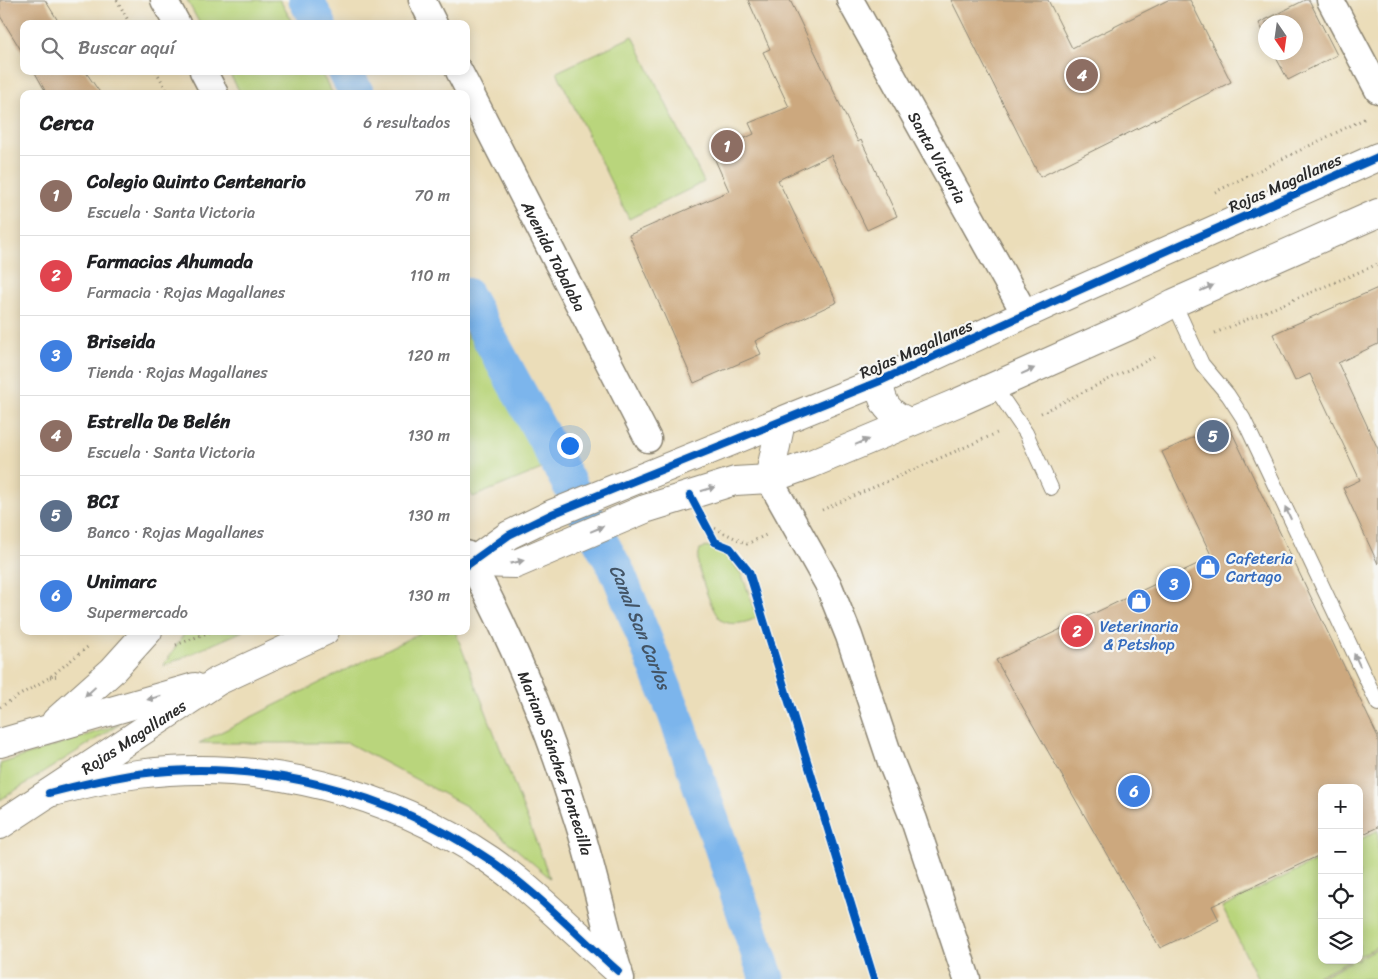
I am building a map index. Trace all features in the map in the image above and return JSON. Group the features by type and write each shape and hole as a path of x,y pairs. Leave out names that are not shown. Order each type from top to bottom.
{"street":[{"path":"164,0 175,20"},
{"path":"422,0 432,20"},
{"name":"Santa Victoria","path":"850,0 1025,314"},
{"path":"1330,0 1378,90"},
{"path":"205,75 213,90"},
{"name":"Avenida Tobalaba","path":"461,75 469,90"},
{"name":"Avenida Tobalaba","path":"470,92 648,439"},
{"name":"Rojas Magallanes","path":"470,560 509,535 552,514 880,381 1025,314 1378,157"},
{"path":"470,561 516,564 633,514 690,495 735,481 770,480 994,386 1377,212"},
{"path":"880,381 880,395 886,408 896,418 910,422"},
{"path":"781,422 770,480 828,584 849,636 891,762 914,820 967,979"},
{"name":"Mariano Sánchez Fontecilla","path":"470,565 513,651 553,751 600,897 619,975"},
{"path":"48,728 112,672 144,635"},
{"name":"Rojas Magallanes","path":"0,825 218,681 316,635"},
{"name":"Rojas Magallanes","path":"0,743 218,681"},
{"path":"49,793 94,781 139,774 184,771 230,771 275,776 320,785 364,798 406,814 449,835 490,861 528,890 619,975"}],"lane":[{"path":"1174,303 1202,364 1222,387 1242,418 1378,704"},
{"path":"994,386 1026,433 1051,488"}],"path":[{"path":"117,0 128,20"},
{"path":"158,75 166,90"},
{"path":"1192,343 1378,264"},
{"path":"704,523 747,544 1019,424 1154,357"},
{"path":"690,495 712,536"},
{"path":"0,707 50,677 91,644"}],"green space":[{"path":"187,0 280,0 291,20 198,20"},
{"path":"633,36 704,182 629,219 557,72"},
{"path":"230,75 322,75 331,90 239,90"},
{"path":"470,338 544,468 473,497 470,492"},
{"path":"709,546 727,555 742,575 757,617 744,622 728,623 717,615 701,577 698,562 700,549"},
{"path":"183,635 234,635 163,666"},
{"path":"416,635 457,635 550,878 466,806 348,743 199,743"},
{"path":"120,724 0,800 0,764"},
{"path":"1378,830 1378,946 1363,954 1363,874 1363,838"},
{"path":"1318,860 1318,964 1342,964 1312,979 1258,979 1222,907"},
{"path":"1378,948 1378,979 1316,979 1346,964 1363,964 1363,956"}],"building":[{"path":"0,0 45,0 58,20 20,20 20,48 0,16"},
{"path":"748,0 790,0 858,142 861,140 897,216 867,230 831,155 778,180 837,302 755,341 761,354 694,383 629,235 729,191 712,153 754,134 749,123 789,107 763,52 770,49"},
{"path":"951,0 1048,0 1072,48 1168,0 1190,0 1231,82 1040,177"},
{"path":"1305,0 1309,0 1337,55 1288,80 1277,60 1303,60 1303,15 1275,15"},
{"path":"36,75 88,75 98,90 45,90"},
{"path":"1378,288 1378,344 1338,363 1378,449 1378,564 1343,488 1360,480 1310,374 1295,381 1273,334"},
{"path":"1227,422 1378,737 1378,827 1363,834 1363,784 1318,784 1318,856 1212,906 1219,920 1160,948 996,660 1212,557 1162,452"}],"waterway":[{"name":"Canal San Carlos","path":"306,0 317,20"},
{"name":"Canal San Carlos","path":"347,75 355,90"},
{"name":"Canal San Carlos","path":"470,302 619,575 675,714 767,979"}],"cycle path":[{"path":"470,563 509,535 552,514 880,381 1378,157"},
{"path":"690,495 715,542 730,548 749,572 874,979"},
{"path":"49,793 138,774 184,770 230,771 276,776 322,785 366,798 409,815 451,836 490,860 540,899 618,971"}],"place":[{"name":"Estrella De Belén","path":"1082,75"},
{"name":"Colegio Quinto Centenario","path":"727,146"},
{"name":"BCI","path":"1213,436"},
{"name":"Cafeteria Cartago","path":"1208,567"},
{"name":"Briseida","path":"1174,584"},
{"name":"Veterinaria & Petshop","path":"1139,601"},
{"name":"Farmacias Ahumada","path":"1077,631"},
{"name":"Unimarc","path":"1134,791"}]}
